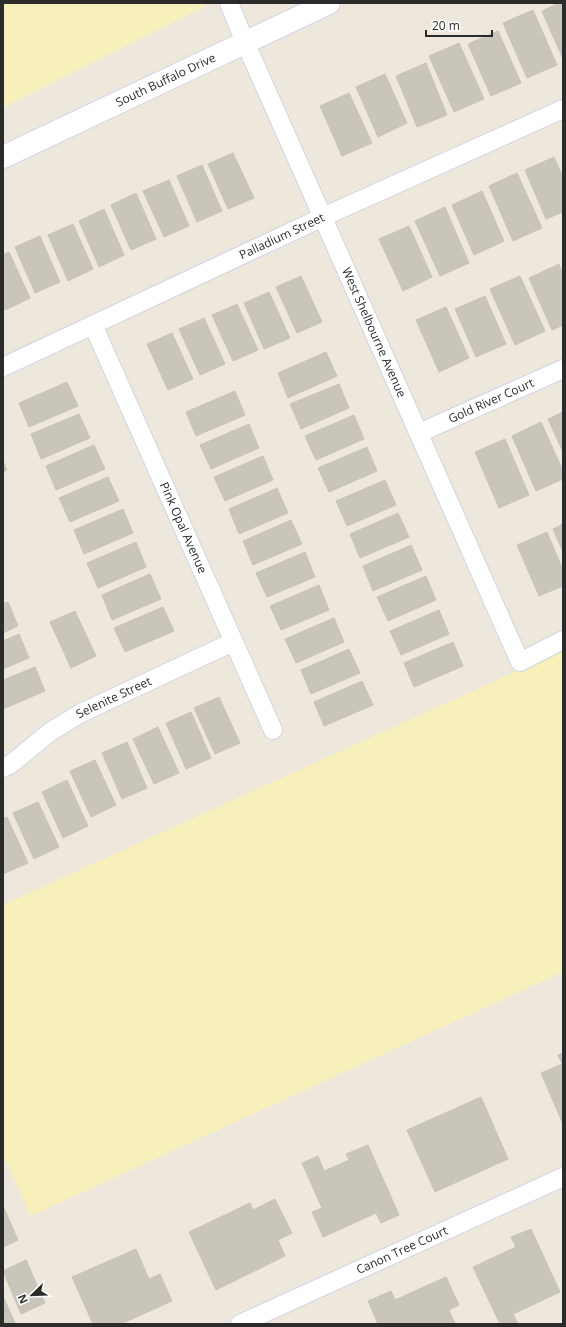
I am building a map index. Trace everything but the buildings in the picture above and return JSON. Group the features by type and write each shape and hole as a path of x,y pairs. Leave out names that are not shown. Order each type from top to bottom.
{"main road":[{"name":"South Buffalo Drive","path":"3,157 329,3"}],"street":[{"name":"West Shelbourne Avenue","path":"229,3 520,662 563,640"},
{"name":"Palladium Street","path":"3,367 93,326 323,216 563,109"},
{"name":"Pink Opal Avenue","path":"93,326 273,730"},
{"name":"Gold River Court","path":"419,434 563,369"},
{"name":"Selenite Street","path":"3,768 11,764 50,732 80,713 233,642"},
{"name":"Canon Tree Court","path":"240,1324 561,1182"}],"sand":[{"path":"3,3 204,3 206,6 3,108"},
{"path":"563,650 563,972 31,1216 3,1155 3,905"}]}
